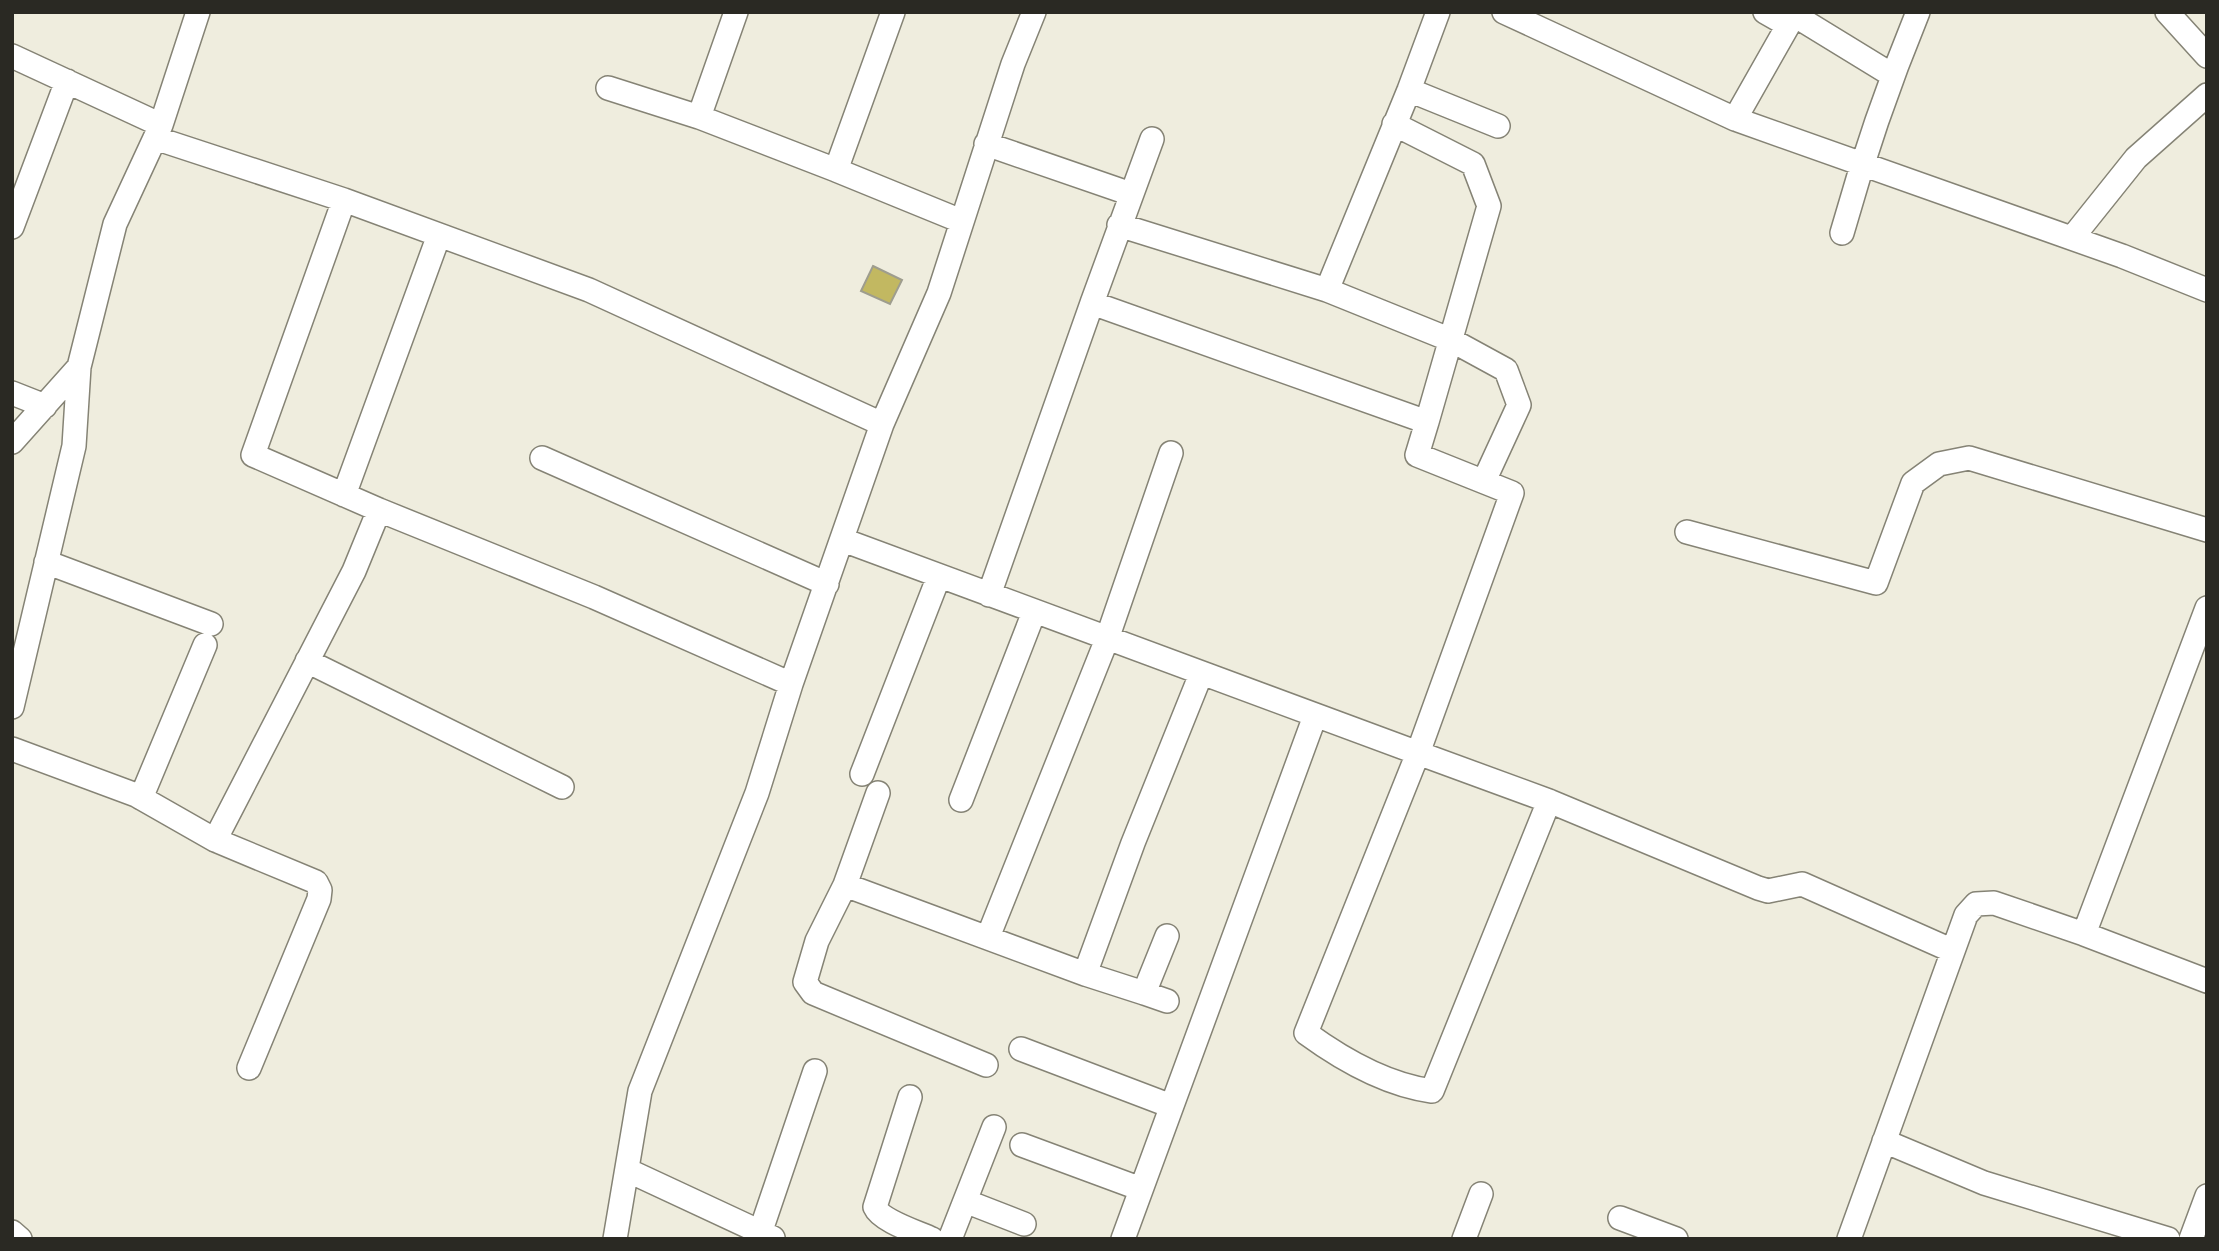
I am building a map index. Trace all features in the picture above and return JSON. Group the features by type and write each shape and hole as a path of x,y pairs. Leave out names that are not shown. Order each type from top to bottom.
{"street":[{"path":"12,707 74,446 79,367 115,224 158,132 198,12"},
{"path":"699,117 736,12"},
{"path":"836,170 892,12"},
{"path":"615,1239 640,1091 757,793 791,684 883,424 939,293 1013,64 1034,12"},
{"path":"1327,290 1438,12"},
{"path":"1504,12 1735,119 2071,238 2207,290"},
{"path":"1765,12 1788,24"},
{"path":"1842,233 1861,164 1892,75 1918,12"},
{"path":"2167,12 2207,56"},
{"path":"1735,119 1794,15 1892,75"},
{"path":"12,56 66,81 158,132 589,290 883,424"},
{"path":"12,227 66,81"},
{"path":"608,88 699,117 961,221"},
{"path":"1409,90 1497,126"},
{"path":"2071,238 2136,158 2207,96"},
{"path":"1394,124 1473,164 1489,206 1417,455 1512,493 1418,753 1306,1033 1335,1055 1408,1088 1432,1091 1549,801"},
{"path":"989,595 1119,225 1152,139"},
{"path":"986,144 1131,194"},
{"path":"344,200 253,455 379,510 594,597 791,684"},
{"path":"1119,225 1327,290 1451,340 1506,370 1519,405 1484,481"},
{"path":"344,495 439,235"},
{"path":"1092,303 1427,422"},
{"path":"12,442 79,367"},
{"path":"12,393 45,406"},
{"path":"988,937 1107,639 1171,453"},
{"path":"542,458 827,584"},
{"path":"1687,532 1876,583 1913,483 1939,464 1969,458 2207,530"},
{"path":"215,840 354,571 379,510"},
{"path":"842,540 1549,801 1758,888 1768,891 1802,884 1953,951"},
{"path":"46,562 208,635 141,798"},
{"path":"862,774 939,576"},
{"path":"2084,934 2207,608"},
{"path":"961,800 1034,612"},
{"path":"307,662 562,788"},
{"path":"1085,974 1133,843 1201,674"},
{"path":"1123,1239 1315,716"},
{"path":"12,749 141,798 215,840 316,882 320,890 319,899 248,1068"},
{"path":"878,793 845,885 817,941 804,982 813,993 986,1065"},
{"path":"845,885 1167,1002"},
{"path":"1849,1239 1966,915 1976,904 1994,903 2207,981"},
{"path":"1144,993 1167,936"},
{"path":"1021,1049 1171,1106"},
{"path":"627,1170 764,1237 815,1071"},
{"path":"910,1097 875,1207 877,1212 932,1239"},
{"path":"950,1239 994,1127"},
{"path":"1884,1141 1984,1183 2168,1239"},
{"path":"1022,1145 1141,1189"},
{"path":"1464,1239 1480,1194"},
{"path":"2191,1239 2207,1196"},
{"path":"965,1201 1024,1224"},
{"path":"1620,1218 1676,1239"},
{"path":"12,1232 20,1239"}],"building":[{"path":"873,266 902,280 890,304 861,291"}]}
